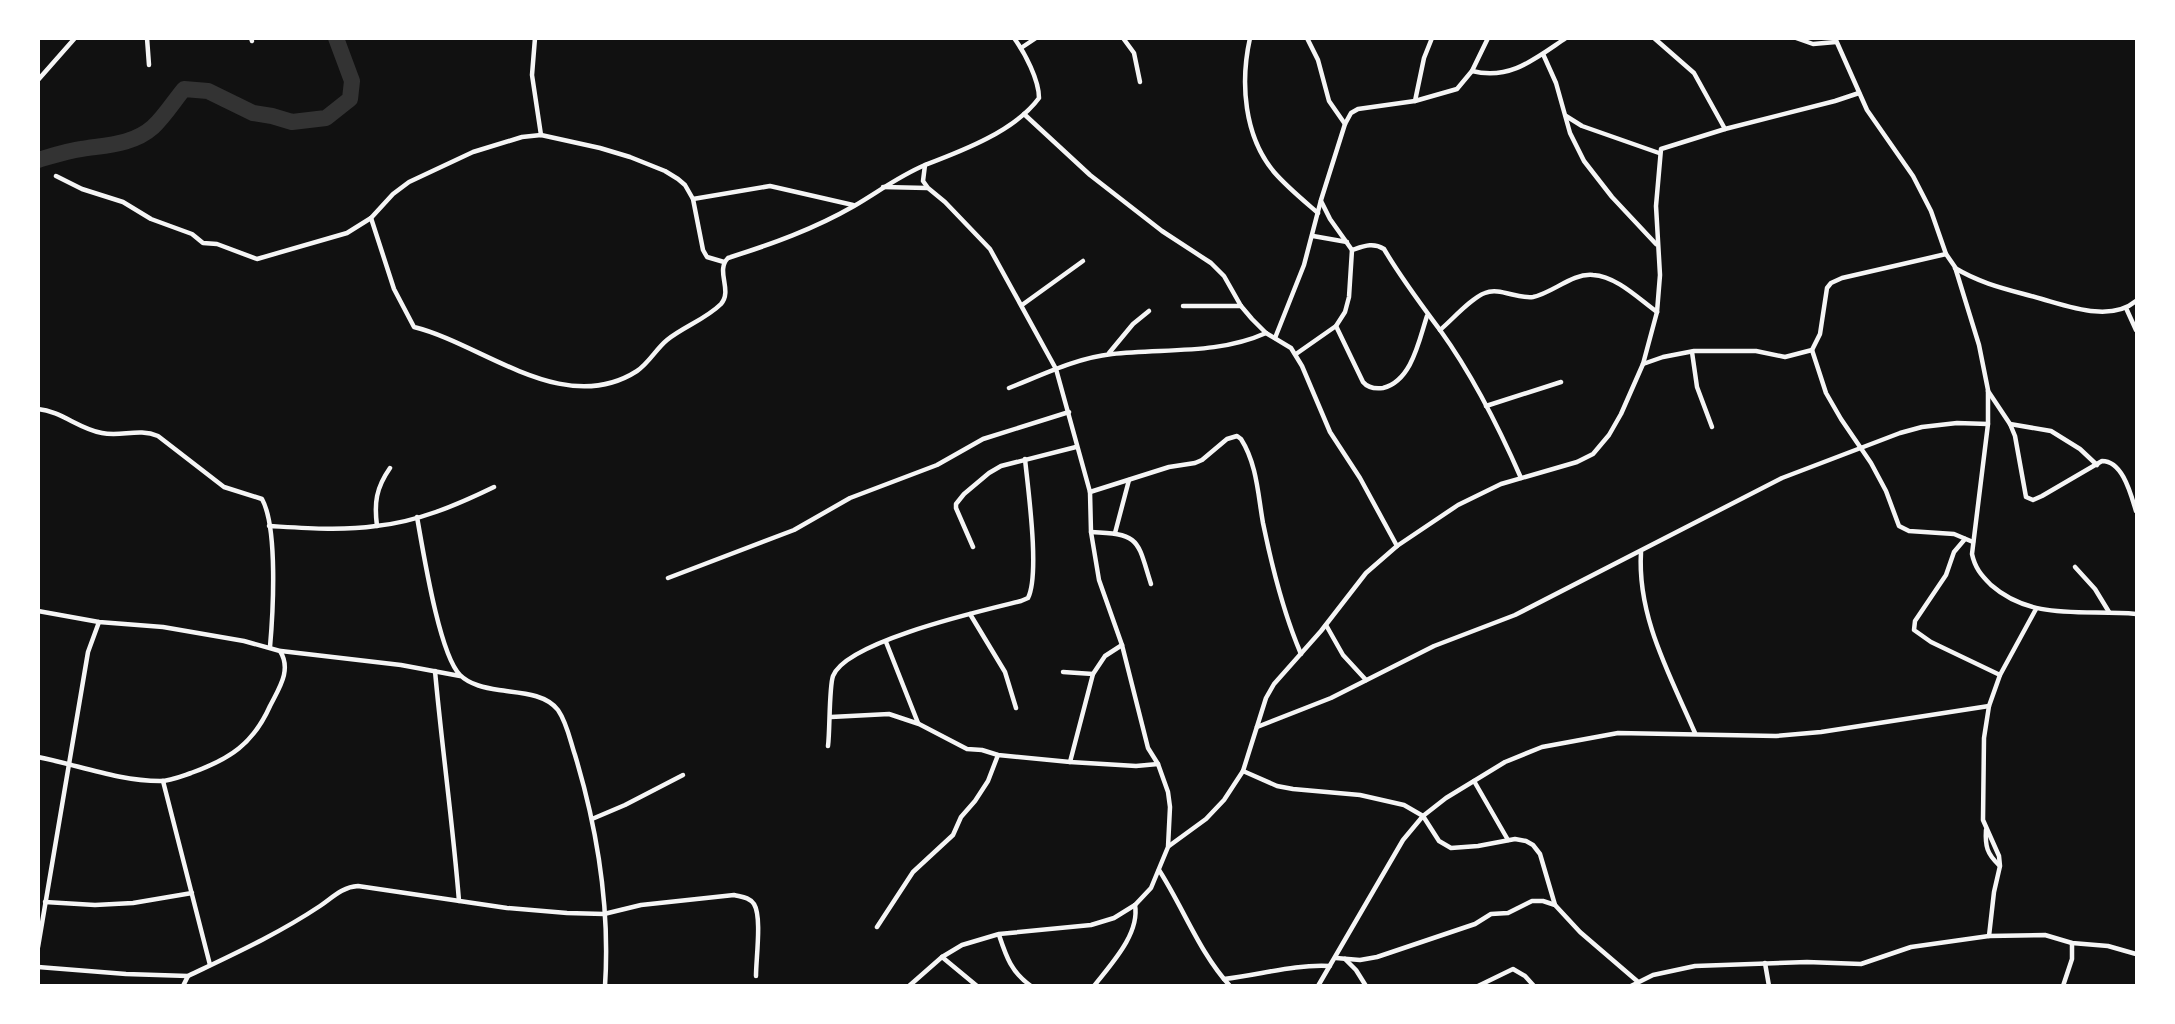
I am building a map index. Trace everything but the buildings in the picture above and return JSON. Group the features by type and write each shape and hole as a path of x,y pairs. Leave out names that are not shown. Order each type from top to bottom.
{"street":[{"path":"38,80 75,38"},
{"path":"147,38 149,65"},
{"path":"535,38 533,75 541,135"},
{"path":"724,262 728,258 795,235 854,206 881,187 972,146 1024,114 1036,102 1039,94 1021,48 1014,38"},
{"path":"1021,48 1036,38"},
{"path":"1123,38 1134,53 1140,82"},
{"path":"1250,38 1245,101 1258,146 1273,171 1318,213"},
{"path":"1307,38 1318,60 1329,101 1345,124"},
{"path":"1415,101 1424,58 1432,38"},
{"path":"1275,338 1289,307 1313,236 1321,200 1345,124 1352,113 1358,109 1415,101 1457,89 1472,71 1488,38"},
{"path":"1472,71 1485,74 1503,73 1543,54 1566,38"},
{"path":"1654,38 1694,73 1725,129"},
{"path":"1796,38 1813,44 1836,40 1859,93 1887,141 1913,176 1931,211 1946,254 1955,267 1979,345 1988,390 1988,424 1973,542 1974,564 1983,577 2010,599 2036,609 2137,614"},
{"path":"1543,54 1556,83 1570,133 1584,161 1612,197 1657,245"},
{"path":"1168,847 1206,819 1224,800 1243,771 1266,698 1274,684 1326,625 1366,573 1397,546 1458,505 1501,484 1577,462 1593,454 1609,436 1622,414 1643,364 1657,312 1660,275 1657,245 1659,153 1663,146 1688,142 1725,129 1835,102 1859,93"},
{"path":"1024,114 1105,188 1211,264 1224,276 1241,306 1266,333 1296,354 1330,432 1360,478 1397,546"},
{"path":"1564,115 1582,126 1659,153"},
{"path":"56,176 82,189 123,202 151,219 192,234 203,243 217,244 257,259 347,233 371,218 393,194 426,172 486,148 522,137 541,135 600,148 665,171 685,186 693,199 703,250 707,257 724,262"},
{"path":"909,985 962,945 999,934 1091,925 1114,918 1135,905 1151,888 1168,847 1170,807 1168,792 1158,764 1148,748 1122,645 1099,580 1091,532 1090,492 1056,369 990,249 946,202 928,188 922,177 925,165"},
{"path":"693,199 771,186 854,206"},
{"path":"881,187 928,188"},
{"path":"1296,354 1336,326 1345,312 1349,297 1352,250 1330,219 1321,200"},
{"path":"371,218 394,289 414,327 519,371 571,385 609,382 640,369 664,342 720,304 726,289 724,262"},
{"path":"1313,236 1348,243"},
{"path":"1352,250 1368,244 1384,249 1427,316 1440,330 1486,406 1521,478"},
{"path":"1946,254 1842,278 1831,283 1827,288 1820,334 1812,350 1826,393 1886,491 1899,526 1909,531 1954,534 1973,542"},
{"path":"1022,305 1083,261"},
{"path":"1955,267 1975,280 2065,306 2106,311 2126,308 2137,301"},
{"path":"1440,330 1483,294 1496,292 1520,297 1533,296 1549,292 1582,276 1594,275 1620,286 1657,312"},
{"path":"1183,306 1241,306"},
{"path":"2126,308 2137,330"},
{"path":"1108,354 1126,331 1149,311"},
{"path":"1336,326 1363,382 1370,387 1382,388 1390,385 1410,365 1427,316"},
{"path":"1009,388 1056,369 1108,354 1205,348 1248,341 1266,333"},
{"path":"1643,364 1662,357 1692,352 1756,351 1785,357 1812,350"},
{"path":"1692,352 1697,387 1712,427"},
{"path":"1486,406 1562,382"},
{"path":"1988,390 2015,436 2028,498 2033,500 2042,496 2102,461 2108,461 2115,466 2129,489 2137,511"},
{"path":"38,409 54,412 101,433 138,431 158,436 224,487 262,499 269,526 273,574 270,648"},
{"path":"668,578 793,530 850,498 937,465 983,439 1069,412"},
{"path":"1257,727 1322,702 1434,646 1515,615 1782,478 1860,447 1922,427 1988,424"},
{"path":"2010,424 2051,431 2080,449 2097,465"},
{"path":"1090,492 1169,467 1195,463 1227,439 1237,436 1241,439 1256,481 1263,524 1290,629 1301,654"},
{"path":"973,547 962,525 956,504 989,473 1001,466 1076,446"},
{"path":"828,746 833,677 840,666 852,656 929,625 1021,601 1030,594 1033,562 1025,459"},
{"path":"377,526 376,492 390,468"},
{"path":"1115,533 1129,479"},
{"path":"269,526 343,529 377,526 417,517 494,487"},
{"path":"417,517 426,568 449,659 460,676"},
{"path":"1091,532 1115,533 1129,537 1138,546 1151,584"},
{"path":"1965,539 1954,552 1946,575 1915,621 1914,630 1931,642 2000,675"},
{"path":"1641,551 1642,592 1648,622 1695,733"},
{"path":"2075,567 2095,589 2109,612"},
{"path":"2000,866 1985,844 1983,759 1989,706 2000,675 2036,609"},
{"path":"38,611 99,622 163,627 280,651 436,671 460,676 475,685 546,700 557,710 568,731 592,819 604,914 607,955 605,985"},
{"path":"970,614 1004,672 1016,708"},
{"path":"38,947 88,652 99,622"},
{"path":"1326,625 1343,655 1366,680"},
{"path":"886,642 919,724"},
{"path":"1070,762 1093,674 1105,656 1122,645"},
{"path":"38,757 135,779 163,781 210,766 229,757 247,743 263,721 284,675 286,664 280,651"},
{"path":"436,671 459,901"},
{"path":"1063,672 1093,674"},
{"path":"1318,985 1403,840 1423,816 1505,762 1542,747 1618,733 1776,736 1821,732 1989,706"},
{"path":"831,718 889,714 919,724 967,749 998,755 1136,766 1158,764"},
{"path":"877,927 913,872 953,835 961,817 988,780 998,755"},
{"path":"1243,771 1277,786 1360,794 1404,805 1423,816 1438,841 1445,846 1478,846 1508,840 1527,841 1540,854 1555,905 1580,932 1637,981"},
{"path":"592,819 682,775"},
{"path":"163,781 210,965"},
{"path":"1474,781 1508,840"},
{"path":"1986,830 1996,848 2000,866 1989,936"},
{"path":"1159,870 1200,947 1230,985"},
{"path":"38,968 188,976 292,924 349,887 507,908 604,914 641,905 734,895 748,898 755,906 758,927 756,976"},
{"path":"45,902 95,905 133,903 192,893"},
{"path":"1336,958 1377,957 1475,924 1491,914 1508,913 1532,901 1555,905"},
{"path":"1094,985 1134,928 1137,916 1135,905"},
{"path":"999,934 1010,966 1018,977 1031,985"},
{"path":"1632,985 1653,975 1695,966 1765,963 1861,964 1911,947 1989,936 2045,935 2072,943 2108,946 2137,954"},
{"path":"2063,985 2072,958 2072,943"},
{"path":"943,957 977,985"},
{"path":"1345,959 1366,985"},
{"path":"1765,963 1769,985"},
{"path":"1223,979 1295,967 1330,966"},
{"path":"1478,985 1513,969 1534,985"},
{"path":"183,985 188,976"}],"waterway":[{"path":"38,160 137,137 157,123 184,89 208,91 253,113 292,122 326,118 350,99 352,81 336,38"}]}
